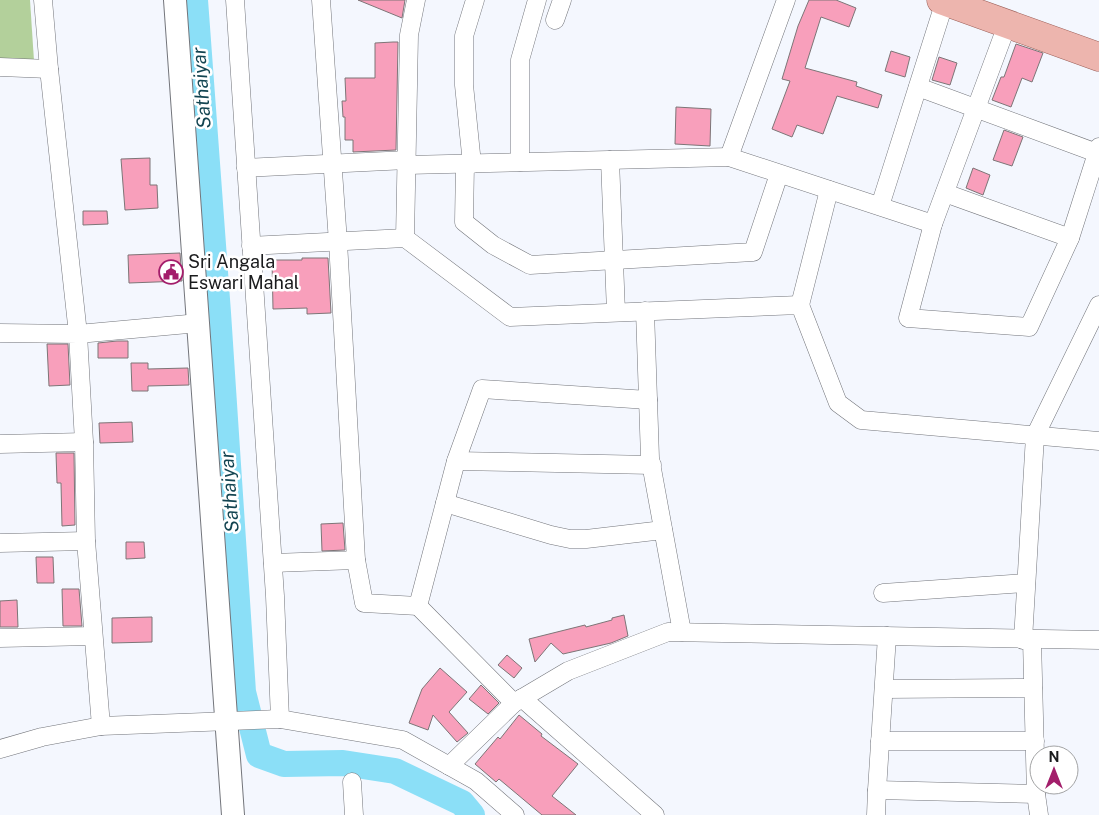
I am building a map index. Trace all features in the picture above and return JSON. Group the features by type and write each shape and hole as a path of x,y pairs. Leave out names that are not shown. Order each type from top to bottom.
{"main road":[{"path":"988,0 1099,39"},
{"path":"943,1 1099,57"}],"street":[{"path":"43,0 78,334 84,442 86,541 100,726"},
{"path":"175,0 199,323 234,721 233,815"},
{"path":"235,0 273,563 275,719"},
{"path":"321,0 338,242 356,560 364,603 418,606 518,701 655,815"},
{"path":"405,238 409,35 416,0"},
{"path":"475,0 464,36 464,85 469,164 464,222 493,245 530,265 753,252 779,174"},
{"path":"520,162 520,60 537,0"},
{"path":"555,20 562,0"},
{"path":"729,157 786,0"},
{"path":"880,206 943,1"},
{"path":"918,87 975,108 1098,150 1070,238 1029,327 908,318 933,224 975,108 1007,25"},
{"path":"0,67 49,69"},
{"path":"246,168 332,164 469,164 729,157 933,224"},
{"path":"610,160 616,312"},
{"path":"829,190 800,305 838,403 861,420 1099,442"},
{"path":"945,193 1070,238"},
{"path":"251,246 405,238 510,317 800,305"},
{"path":"1035,745 1026,583 1035,436 1099,305"},
{"path":"645,311 652,465 682,632"},
{"path":"0,333 78,334 199,323"},
{"path":"418,606 456,461 482,389 648,400"},
{"path":"0,444 84,442"},
{"path":"456,461 652,465"},
{"path":"445,503 550,535 570,539 586,539 663,530"},
{"path":"0,543 86,541"},
{"path":"273,563 356,560"},
{"path":"883,593 1026,583"},
{"path":"449,766 518,701 568,671 668,632 1099,640"},
{"path":"0,638 94,636"},
{"path":"876,815 887,636"},
{"path":"884,689 1033,688"},
{"path":"0,750 42,737 100,726 275,719 403,740 476,781 515,815"},
{"path":"880,741 1035,740"},
{"path":"352,782 354,815"},
{"path":"877,790 1029,794"},
{"path":"1036,795 1039,815"}],"green space":[{"path":"0,0 30,0 34,61 0,60"}],"building":[{"path":"358,0 405,0 402,18"},
{"path":"809,0 836,0 856,8 849,27 821,17 805,68 857,82 856,86 882,95 878,108 837,96 823,134 797,125 792,137 772,129 790,81 782,79 798,26"},
{"path":"398,42 396,150 353,152 353,140 345,140 345,117 343,117 342,101 346,101 345,78 375,78 375,43"},
{"path":"1016,44 1043,53 1032,82 1022,78 1011,107 992,100 1001,77 1004,77"},
{"path":"891,51 910,57 905,77 885,71"},
{"path":"939,57 957,63 950,85 932,80"},
{"path":"676,107 711,109 710,146 675,144"},
{"path":"1004,130 1023,137 1012,166 993,160"},
{"path":"150,158 150,185 157,185 158,208 125,210 121,159"},
{"path":"973,168 990,175 983,195 966,188"},
{"path":"83,211 107,211 108,224 83,225"},
{"path":"180,253 182,281 129,283 128,255"},
{"path":"302,258 328,258 331,313 307,314 307,308 273,309 272,260 302,260"},
{"path":"128,341 128,358 98,358 98,343"},
{"path":"47,344 68,344 70,385 49,386"},
{"path":"131,363 148,363 148,369 188,368 189,385 148,386 148,391 132,391"},
{"path":"132,422 133,442 100,443 99,423"},
{"path":"56,453 74,453 75,525 62,526 61,483 57,483"},
{"path":"343,523 345,550 322,551 321,524"},
{"path":"126,542 144,542 145,558 126,559"},
{"path":"36,557 53,557 54,583 37,583"},
{"path":"62,589 79,589 82,626 63,626"},
{"path":"17,600 18,627 0,627 0,601"},
{"path":"624,615 628,636 611,643 563,654 551,643 535,662 529,639 585,625 586,627"},
{"path":"152,617 152,642 112,643 112,618"},
{"path":"507,655 522,668 514,678 498,665"},
{"path":"440,668 467,692 449,712 468,733 457,742 433,715 428,730 409,723 422,689"},
{"path":"481,685 499,703 488,714 469,699"},
{"path":"519,715 542,734 541,736 578,764 552,796 576,815 542,815 499,779 496,782 475,764 498,737 500,739"}],"waterway":[{"name":"Sathaiyar","path":"195,0 243,692 259,755 284,764 343,763 395,771 462,803 472,815"}],"place":[{"name":"Sri Angala Eswari Mahal","path":"171,272"}]}
